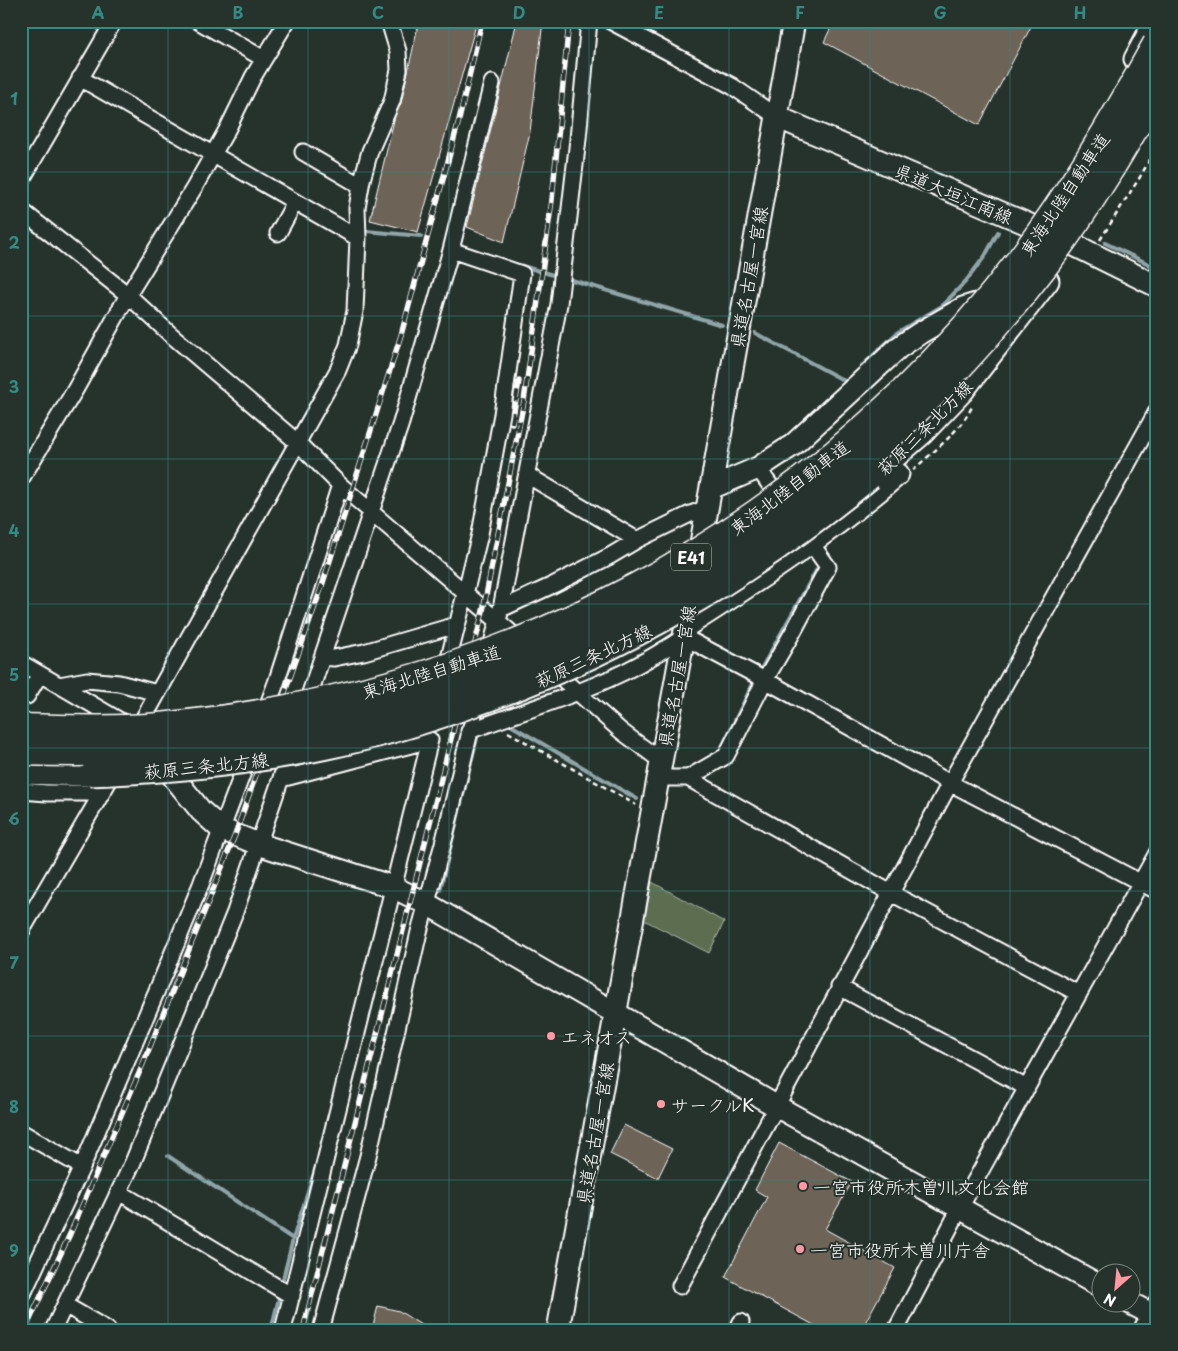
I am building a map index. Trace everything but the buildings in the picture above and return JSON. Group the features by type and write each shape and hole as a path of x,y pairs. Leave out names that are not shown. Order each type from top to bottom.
{"highway":[{"name":"東海北陸自動車道","path":"21,728 154,727 291,709 358,694 438,672 550,630 661,575 718,541 766,508 821,465 906,388 952,341 1026,253 1066,196 1104,136 1157,44"},
{"name":"東海北陸自動車道","path":"21,751 146,751 217,744 286,733 430,699 504,673 570,645 617,623 730,560 781,524 877,446 929,397 998,322 1045,264 1085,208 1157,88"}],"main road":[{"name":"県道名古屋一宮線","path":"558,1330 794,21"},
{"name":"萩原三条北方線","path":"1065,241 1064,206 1072,178 1155,21"},
{"name":"萩原三条北方線","path":"21,773 134,773 206,766 327,748 387,734 498,697 592,658 640,635 686,609 731,582 798,537 872,478 944,412 986,363 1044,287 1053,261 1065,241 1111,186 1157,111"},
{"name":"県道大垣江南線","path":"777,117 1065,241 1157,286"},
{"path":"709,498 793,445 898,348 920,333 963,308 976,304 1027,308"},
{"path":"684,632 812,543 872,497 948,428 964,405 986,363"},
{"path":"137,731 201,811 221,829 258,844 393,887 427,904 776,1106 1090,1280"},
{"path":"1140,1308 1151,1315"}],"street":[{"path":"21,181 114,21"},
{"path":"198,21 264,59"},
{"path":"21,479 212,155 264,59 287,21"},
{"path":"21,932 137,731 338,370 348,345 355,311 358,238 357,208 361,186 370,151 392,101 399,70 398,51 389,21"},
{"path":"321,1330 368,1156 427,904 451,837 465,776 469,731 499,615 558,304 578,139 589,21"},
{"path":"610,21 732,86 777,117"},
{"path":"80,78 358,238"},
{"path":"53,1330 137,1153 235,912 402,423 451,250 492,83"},
{"path":"302,152 361,186"},
{"path":"278,233 295,202"},
{"path":"21,210 128,295 169,333 297,442 340,485 466,593 499,615 576,692 621,731 660,769 688,778 891,893 1079,994"},
{"path":"283,1330 430,740 456,626 466,593 480,534 502,414 522,274 451,250"},
{"path":"680,1286 950,783 1157,412"},
{"path":"688,778 726,756 765,680 828,567 758,468"},
{"path":"527,475 637,540"},
{"path":"21,1298 82,1167 201,884 276,683 340,485"},
{"path":"499,615 637,540 688,515 709,498"},
{"path":"322,658 334,658 364,652 456,626"},
{"path":"469,731 576,692 624,672 659,653 684,632 765,680 950,783 1157,891"},
{"path":"21,663 137,731"},
{"path":"21,696 27,696 40,674"},
{"path":"59,685 87,680 120,683 157,693"},
{"path":"281,779 430,740"},
{"path":"21,791 102,793"},
{"path":"896,1330 960,1208 1157,853"},
{"path":"839,988 1027,1088"},
{"path":"21,1132 82,1167"},
{"path":"119,1192 292,1296"},
{"path":"65,1305 108,1330"}],"path":[{"path":"503,729 652,814"}],"green space":[{"path":"652,882 724,922 709,953 644,920"}],"waterway":[{"path":"366,231 421,236"},
{"path":"861,367 898,332 942,306 966,281 985,256 998,232"},
{"path":"1105,243 1157,268"},
{"path":"519,265 553,275"},
{"path":"565,278 722,325"},
{"path":"755,333 845,381"},
{"path":"810,415 827,399"},
{"path":"760,671 817,569"},
{"path":"720,751 754,681"},
{"path":"505,724 507,723 637,799"},
{"path":"440,890 478,734 480,734"},
{"path":"168,1156 293,1239 318,1160"},
{"path":"283,1279 293,1239"},
{"path":"271,1330 279,1298"}],"railway":[{"path":"25,1330 70,1234 143,1064 235,835 322,586 401,335 459,120 482,21"},
{"path":"303,1330 483,611 524,401 552,200 569,21"},
{"path":"512,423 519,381"}],"place":[{"name":"エネオス","path":"551,1036"},
{"name":"サークルK","path":"661,1104"},
{"name":"一宮市役所木曽川文化会館","path":"803,1186"},
{"name":"一宮市役所木曽川庁舎","path":"800,1249"}]}
